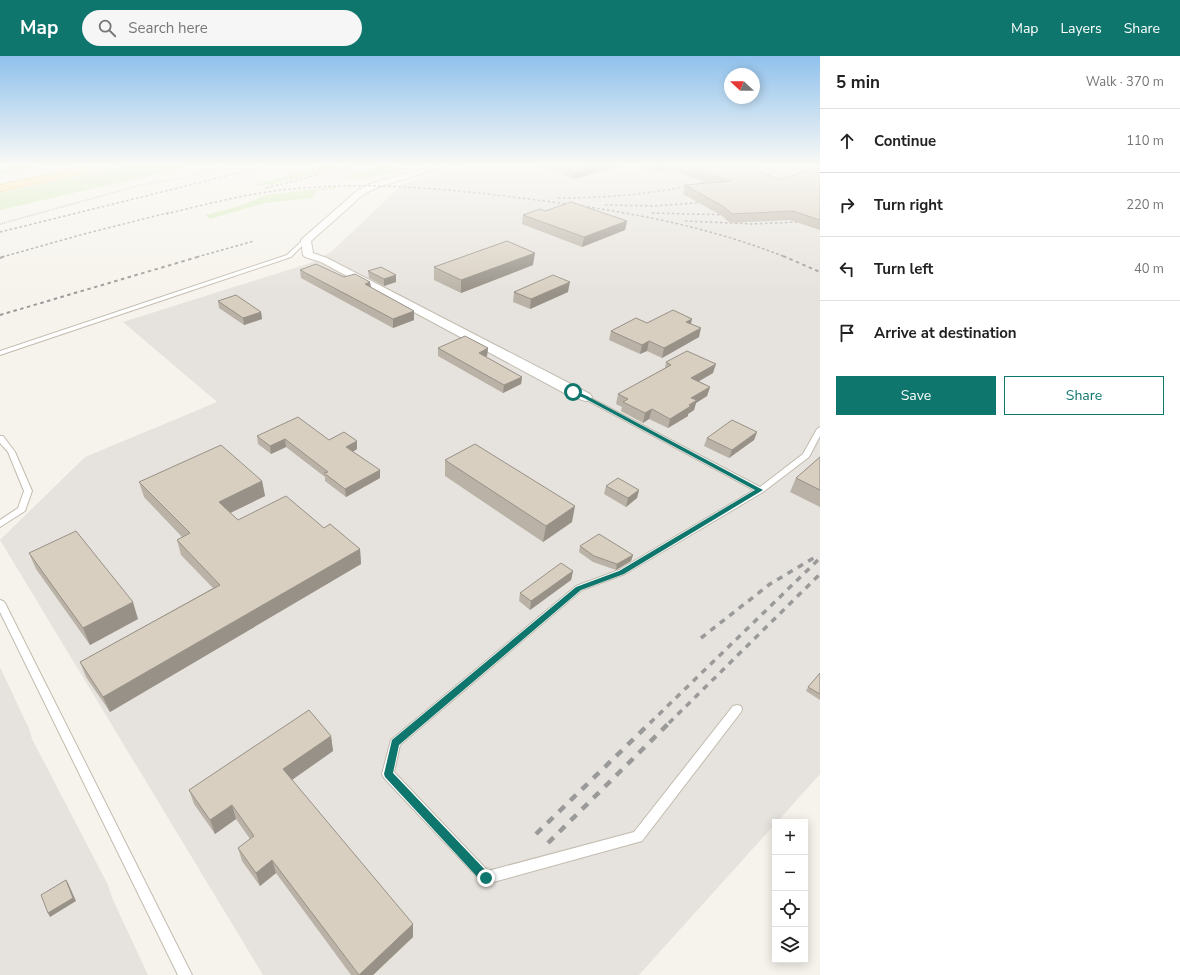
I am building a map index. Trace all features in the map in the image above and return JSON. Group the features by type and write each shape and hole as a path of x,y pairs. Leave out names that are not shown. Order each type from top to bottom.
{"street":[{"path":"343,208 306,240 308,255 324,260 585,397"}],"lane":[{"path":"0,353 289,256 306,240"},
{"path":"585,397 760,490"},
{"path":"737,708 638,837 486,878 388,774 395,743 579,588 622,572 760,490 806,455 820,429"},
{"path":"0,438 11,452 28,491 22,509 0,524"},
{"path":"0,603 185,975"}],"path":[{"path":"0,224 58,208"}],"shaded area":[{"path":"378,208 820,208 820,774 780,819 772,819 772,827 639,975 263,975 0,540 85,457 217,402 123,322 310,263 331,252"},
{"path":"0,667 30,731 32,739 108,885 113,900 148,975 0,975"}],"green space":[{"path":"233,208 248,208 210,219 205,215"}],"building":[{"path":"554,208 588,208 627,221 584,237 523,215 540,209 545,211"},
{"path":"725,208 820,208 820,220 793,211 732,214"},
{"path":"507,241 535,253 461,280 434,267"},
{"path":"316,264 344,277 355,274 370,282 365,284 414,311 393,319 300,270"},
{"path":"381,267 396,275 384,279 368,271"},
{"path":"553,275 570,282 531,299 514,292"},
{"path":"236,295 261,312 243,318 218,301"},
{"path":"673,310 692,319 686,322 701,328 664,348 649,341 642,345 611,331 636,318 647,323"},
{"path":"465,336 488,348 479,353 522,377 504,385 438,348"},
{"path":"687,351 716,364 691,378 710,387 691,398 697,400 689,405 691,406 670,419 652,409 645,413 623,402 628,399 618,394 671,365 666,362"},
{"path":"298,417 329,440 344,432 357,441 346,447 380,470 345,489 324,473 328,472 285,439 270,446 257,436"},
{"path":"732,420 757,432 732,450 707,438"},
{"path":"475,444 575,506 546,526 445,460"},
{"path":"221,445 262,481 219,502 238,520 286,496 324,528 330,524 360,549 103,697 80,662 220,585 177,540 190,533 139,482"},
{"path":"820,457 820,490 796,478"},
{"path":"618,478 639,490 628,498 606,486"},
{"path":"76,531 133,602 83,628 29,553"},
{"path":"599,534 633,555 617,564 594,556 580,546"},
{"path":"561,563 573,571 531,601 520,593"},
{"path":"820,673 820,694 808,687"},
{"path":"309,710 331,736 283,769 413,924 359,975 272,860 256,873 238,848 254,836 232,805 210,820 189,790"},
{"path":"66,880 73,898 48,913 41,895"}],"railway":[{"path":"0,232 98,208"},
{"path":"166,214 192,208"},
{"path":"594,208 688,226 753,245 785,257"},
{"path":"4,257 171,212"},
{"path":"652,213 730,215"},
{"path":"685,221 752,224 820,221"},
{"path":"197,257 254,241"},
{"path":"0,315 201,256"},
{"path":"783,256 820,272"},
{"path":"701,638 770,584 817,556"},
{"path":"650,723 820,558"},
{"path":"669,723 820,574"},
{"path":"536,834 651,722"},
{"path":"548,843 670,722"}],"route":[{"path":"486,878 388,774 395,743 579,588 622,572 760,490 573,392"}]}
